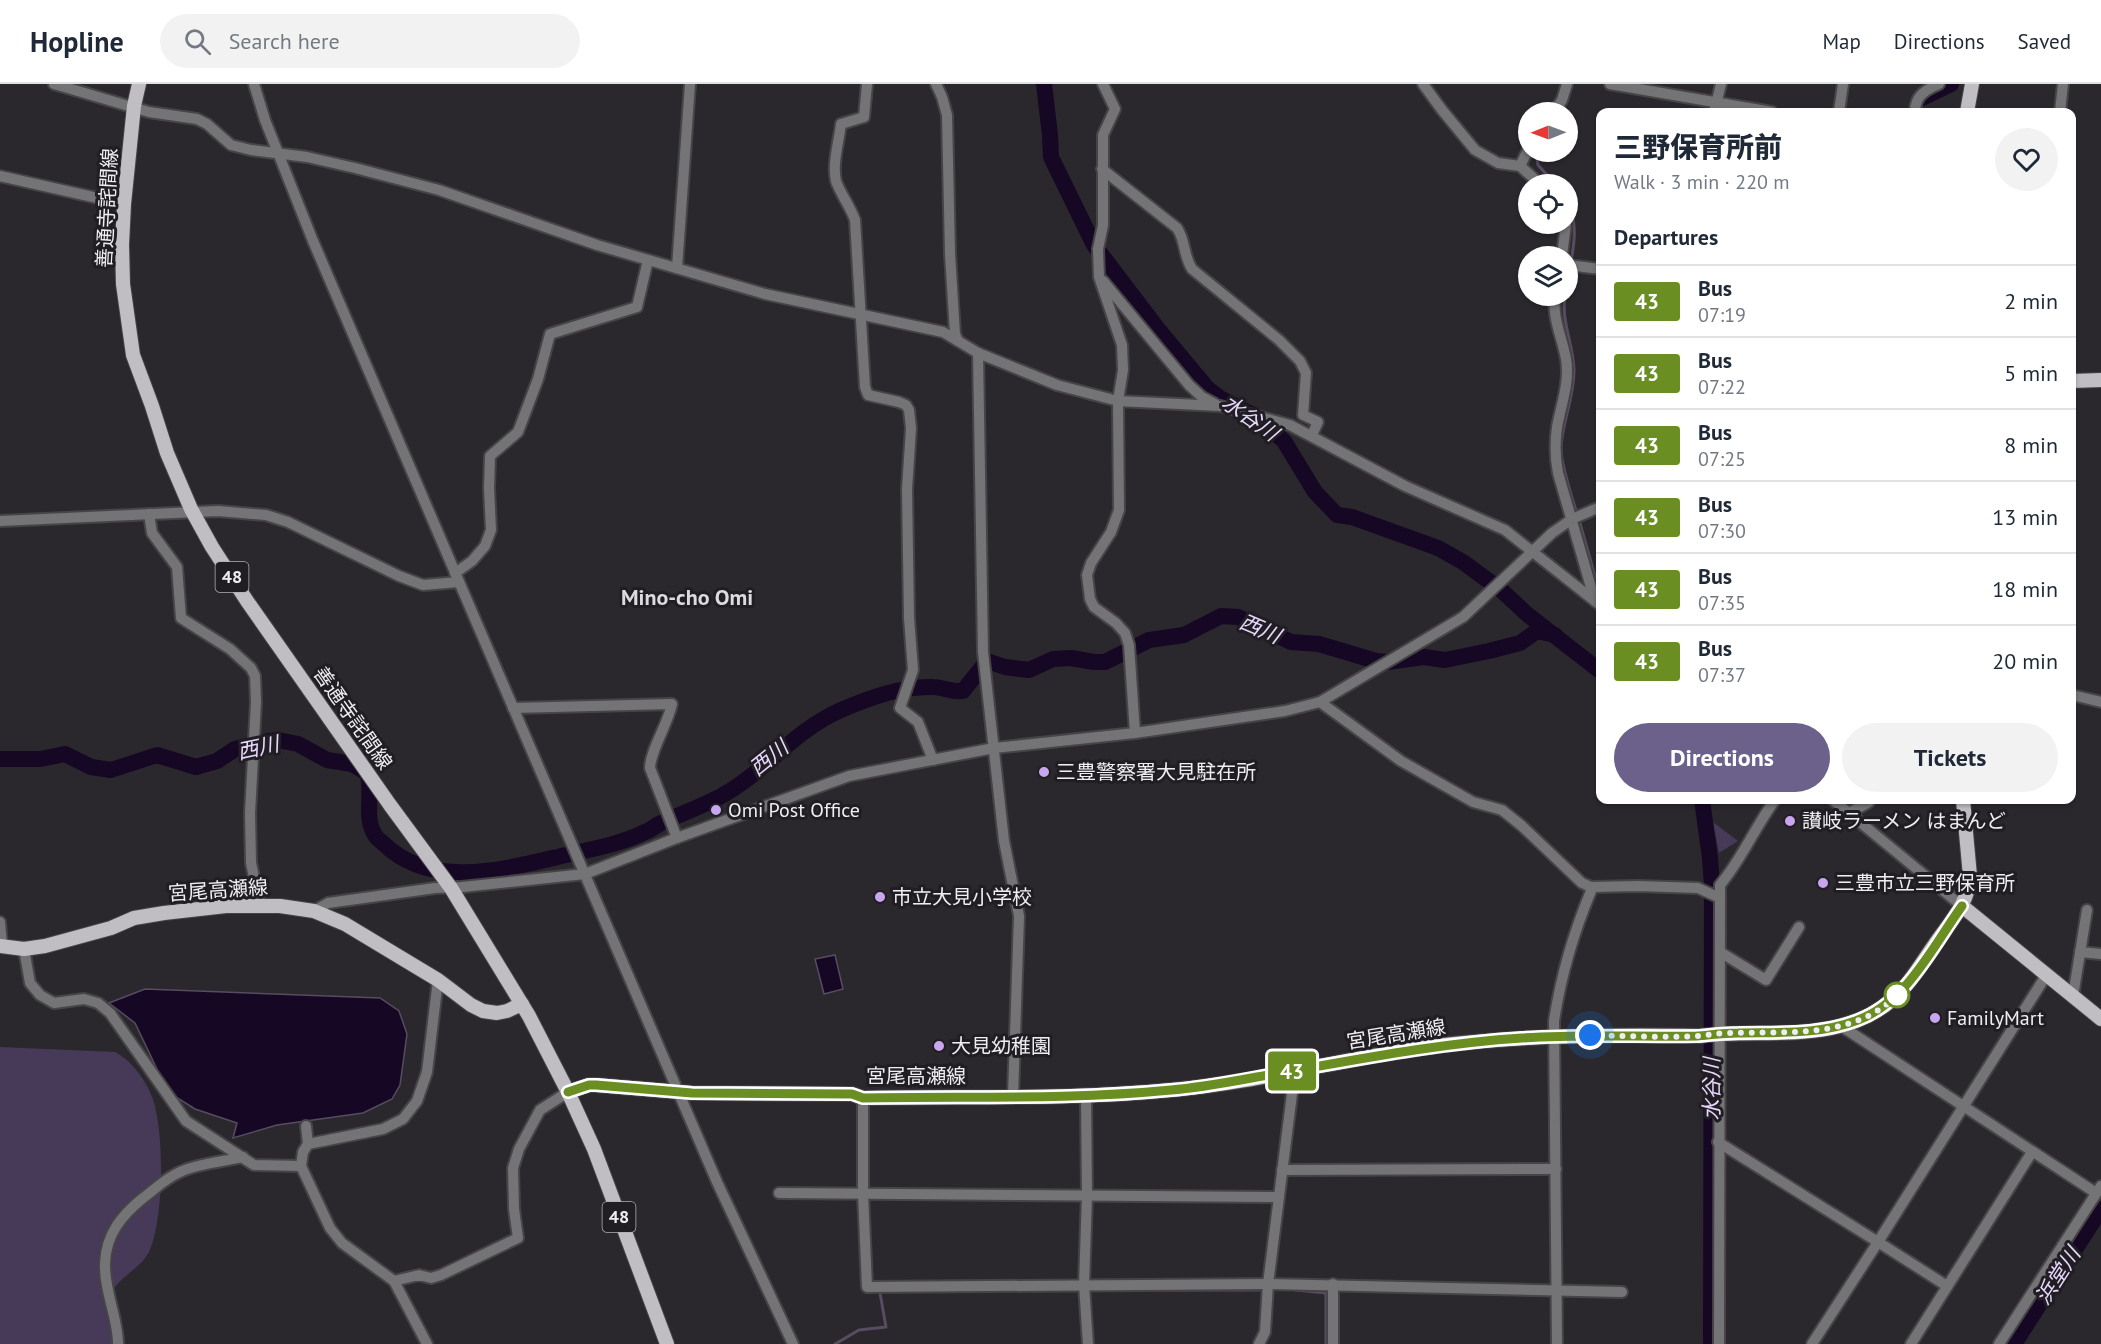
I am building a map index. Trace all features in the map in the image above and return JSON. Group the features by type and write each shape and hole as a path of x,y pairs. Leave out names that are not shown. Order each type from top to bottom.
{"main road":[{"name":"善通寺詫間線","path":"139,84 134,106 124,204 123,284 133,355 167,453 193,512 212,547 247,601 451,888 522,1004 568,1092 594,1149 667,1344"},
{"path":"1968,108 1972,84"},
{"path":"2076,381 2101,380"},
{"name":"宮尾高瀬線","path":"568,1092 596,1085 679,1092 852,1094 863,1098 1086,1096 1201,1087 1442,1045 1554,1036 1804,1033 1841,1026 1878,1011 1895,997 1914,976 1962,906 1970,888 1963,804"},
{"name":"宮尾高瀬線","path":"1,946 24,949 45,946 111,928 134,918 217,906 260,905 314,911 345,924 438,980 471,1005 483,1011 497,1013 522,1004"},
{"path":"1962,906 2101,1019"}],"street":[{"path":"54,84 149,112 197,119 207,124 231,145 345,166 439,190 597,245 765,294 943,332 978,353 1057,385 1118,401 1220,406"},
{"path":"254,84 313,242 717,1182 793,1344"},
{"path":"677,268 690,84"},
{"path":"867,84 864,117 841,124 836,181 851,207 855,220 868,395 898,402 906,405 909,410 911,428 907,489 909,618 914,670 900,708 918,722 933,760"},
{"path":"936,84 947,115 950,254 955,334 958,341"},
{"path":"1423,84 1475,150 1498,163 1520,166 1529,174"},
{"path":"1561,102 1567,84"},
{"path":"1610,84 1715,107 1721,84"},
{"path":"1840,108 1843,84"},
{"path":"1915,108 1919,97 1926,89 1940,84"},
{"path":"2061,108 2064,84"},
{"path":"1107,86 1114,109 1103,135 1103,225 1098,249 1099,277 1122,345 1123,370 1118,401 1119,510 1111,532 1091,563 1087,575 1090,599 1094,607 1116,623 1125,633 1129,645 1135,733"},
{"path":"1520,166 1522,162"},
{"path":"1102,169 1177,228 1182,235 1186,259 1192,269 1280,340 1300,361 1306,373 1303,415 1318,422 1312,435"},
{"path":"0,176 124,204"},
{"path":"0,521 193,512 242,512 266,515 288,522 399,576 423,585 457,578 484,546 492,530 489,488 490,456 518,432 538,379 550,334 638,307 648,260"},
{"path":"1578,267 1596,269"},
{"path":"1099,277 1189,385 1202,397 1220,406 1290,425 1405,486 1504,530 1596,601"},
{"path":"1554,306 1568,376 1557,428 1555,458 1558,473 1576,518 1596,595"},
{"path":"978,353 983,652 1004,842 1019,916 1013,1096"},
{"path":"314,911 328,903 435,888 585,874 677,838 849,777 994,748 1135,733 1285,711 1320,702 1462,616 1531,551 1576,518 1596,509"},
{"path":"149,514 152,533 177,567 181,618 230,648 255,676 256,702 250,813 251,863 260,905"},
{"path":"2076,696 2101,702"},
{"path":"1320,702 1401,761 1473,802 1502,810 1582,883 1591,887 1698,888 1720,897"},
{"path":"513,708 672,704 665,728 650,760 650,768 677,838"},
{"path":"1719,1344 1720,885 1772,804"},
{"path":"1838,804 1962,906"},
{"path":"1849,813 1867,804"},
{"path":"1557,1344 1554,1021 1560,984 1574,932 1591,887"},
{"path":"2073,996 2086,910"},
{"path":"0,922 1,946"},
{"path":"1720,952 1766,980 1799,927"},
{"path":"24,949 30,983 40,995 54,1003 84,999 98,1003 110,1013 186,1121 254,1165 302,1166"},
{"path":"2080,952 2101,954"},
{"path":"1812,1344 2047,974"},
{"path":"308,1144 383,1130 403,1119 417,1101 427,1072 438,980"},
{"path":"1841,1026 2032,1152 2099,1189 1999,1344"},
{"path":"1259,1344 1265,1332 1268,1284 1294,1078"},
{"path":"394,1281 419,1275 431,1278 441,1275 518,1238 514,1209 513,1168 519,1149 540,1110 568,1092"},
{"path":"1086,1096 1084,1285 1088,1344"},
{"path":"863,1098 862,1193 867,1287 1333,1284 1622,1292"},
{"path":"306,1126 308,1144 303,1152 302,1166 330,1228 342,1243 394,1281 427,1344"},
{"path":"1718,1142 1947,1286"},
{"path":"1911,1344 2032,1152"},
{"path":"118,1344 110,1308 105,1262 107,1246 114,1227 127,1210 154,1188 182,1171 243,1157"},
{"path":"1282,1170 1556,1169"},
{"path":"779,1193 1279,1197"},
{"path":"1333,1284 1333,1344"}],"shaded area":[{"path":"1713,822 1738,841 1719,853"},
{"path":"835,955 843,989 824,994 815,959"},
{"path":"145,989 380,998 399,1011 407,1034 400,1085 392,1099 363,1113 277,1125 233,1138 237,1123 195,1109 168,1092 135,1023 109,1003"},
{"path":"0,1047 115,1052 132,1065 142,1077 152,1097 161,1152 158,1219 154,1238 145,1259 120,1281 110,1294 107,1307 110,1324 122,1344 0,1344"}],"waterway":[{"name":"水谷川","path":"1044,84 1051,157 1094,245 1158,329 1208,389 1220,398 1255,416 1284,441 1315,492 1337,515 1352,517 1438,548 1463,562 1596,668"},
{"path":"1922,98 1951,84"},
{"path":"1565,102 1570,89"},
{"path":"1538,162 1546,174"},
{"path":"1573,246 1574,234"},
{"path":"1564,306 1572,350 1574,379 1561,451 1577,514"},
{"path":"1579,520 1596,578"},
{"name":"西川","path":"0,759 40,759 65,754 91,767 111,770 157,755 196,767 217,761 235,749 269,741 278,740 298,744 327,760 352,764 367,773 370,788 371,828 378,839 403,858 425,867 448,872 472,872 520,865 606,846 636,836 723,795 753,775 808,729 841,710 874,697 909,688 933,687 963,691 987,661 1005,667 1029,670 1053,659 1071,658 1105,662 1149,640 1184,635 1221,616 1238,617 1291,642 1319,644 1376,661 1387,662 1424,657 1445,660 1520,643 1537,631 1555,635"},
{"name":"水谷川","path":"1703,804 1712,885 1711,1344"},
{"name":"浜堂川","path":"2014,1344 2101,1209"},
{"path":"1130,1290 1154,1290"},
{"path":"1160,1290 1262,1290"},
{"path":"1296,1290 1326,1293 1326,1344"},
{"path":"835,1344 859,1330 886,1327 880,1293 883,1291"}],"bus line":[{"name":"43","path":"568,1092 589,1085 603,1085 636,1090 692,1093 852,1094 863,1098 1086,1096 1201,1087 1393,1053 1471,1042 1568,1035 1700,1036 1720,1033 1804,1033 1841,1026 1878,1011 1895,997 1914,976 1962,906"}],"place":[{"name":"三豊警察署大見駐在所","path":"1044,772"},
{"name":"Omi Post Office","path":"716,810"},
{"name":"讃岐ラーメン はまんど","path":"1790,821"},
{"name":"三豊市立三野保育所","path":"1823,883"},
{"name":"市立大見小学校","path":"880,897"},
{"name":"FamilyMart","path":"1935,1018"},
{"name":"大見幼稚園","path":"939,1046"}],"district":[{"name":"Mino-cho Omi","path":"687,597"}],"route":[{"path":"1590,1035 1700,1036 1720,1033 1804,1033 1841,1026 1862,1019 1878,1011 1897,995"}]}
